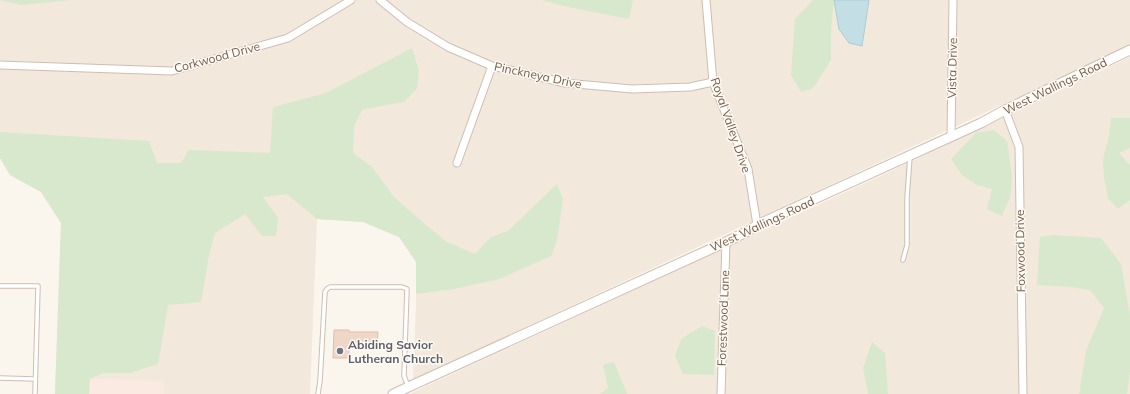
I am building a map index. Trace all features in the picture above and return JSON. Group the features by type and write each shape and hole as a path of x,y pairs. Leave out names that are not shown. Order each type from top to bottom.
{"street":[{"name":"Corkwood Drive","path":"0,65 172,71 288,38 351,0"},
{"name":"Pinckneya Drive","path":"380,0 407,22 448,47 492,66 565,83 632,89 690,87 713,82"},
{"name":"Royal Valley Drive","path":"706,0 713,82 748,169 757,225"},
{"name":"Vista Drive","path":"951,136 952,0"},
{"name":"West Wallings Road","path":"393,394 726,242 757,225 981,123 1130,50"},
{"path":"457,163 492,66"},
{"name":"Foxwood Drive","path":"1005,110 1019,147 1023,394"},
{"name":"Forestwood Lane","path":"721,394 726,242"}],"lane":[{"path":"902,260 908,245 907,198 910,155"},
{"path":"0,286 38,286 35,394"},
{"path":"318,394 325,292 330,287 402,287 407,289 404,376 409,387"},
{"path":"0,378 35,379"}],"shaded area":[{"path":"0,0 1130,0 1130,45 413,380 416,262 399,237 363,222 317,219 310,394 164,394 164,382 90,379 89,394 55,394 61,223 41,192 10,175 0,158"},
{"path":"1130,57 1130,394 409,394 889,172"},
{"path":"90,379 164,381 164,394 89,394"}],"green space":[{"path":"0,0 71,0 21,5"},
{"path":"541,0 633,0 629,19"},
{"path":"813,0 834,0 831,31 831,60 813,88 801,92 791,75 795,19"},
{"path":"412,48 419,71 417,88 404,102 362,110 354,126 353,153 372,167 394,197 426,225 447,242 475,254 491,237 508,231 557,184 563,199 557,240 551,256 499,279 454,289 416,294 416,262 399,237 363,222 317,219 287,194 263,197 278,218 276,236 262,236 245,214 215,233 209,255 201,302 168,305 158,364 130,373 103,373 90,379 89,394 55,394 61,223 41,192 10,175 0,158 0,132 149,141 157,163 181,163 189,150 270,153 273,107 326,93"},
{"path":"1111,118 1130,118 1130,148 1119,153 1130,165 1130,200 1118,209 1108,198 1104,177 1103,159 1109,136"},
{"path":"994,130 1007,141 1012,176 1010,197 1002,216 987,209 992,189 977,185 962,175 951,159 976,133"},
{"path":"1054,235 1101,238 1121,264 1130,316 1130,371 1127,394 1079,394 1086,351 1104,308 1090,290 1071,287 1037,285 1040,237"},
{"path":"702,326 715,331 714,375 683,374 675,356 681,339"},
{"path":"872,342 885,353 888,394 868,394 863,368"},
{"path":"614,362 627,394 600,394 608,388 603,365"}],"water":[{"path":"834,0 869,0 862,46 849,43 839,29"}],"building":[{"path":"334,330 349,330 349,332 378,332 377,345 349,344 349,358 333,358"}],"place":[{"name":"Abiding Savior Lutheran Church","path":"340,351"}]}
